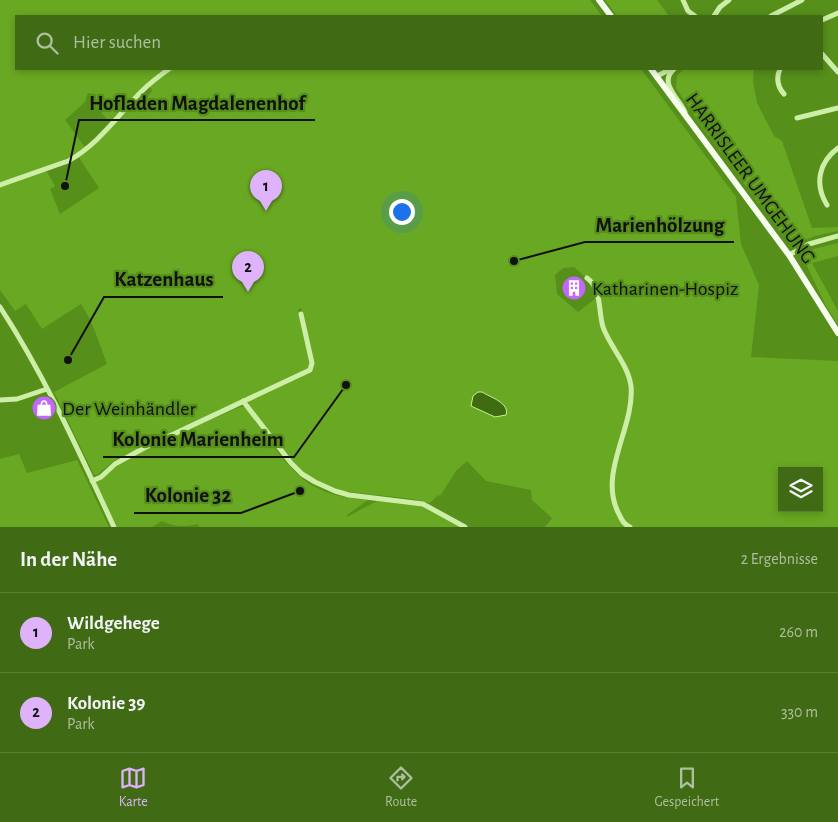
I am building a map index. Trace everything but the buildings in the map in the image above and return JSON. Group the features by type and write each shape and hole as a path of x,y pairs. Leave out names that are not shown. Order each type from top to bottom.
{"main road":[{"path":"599,0 610,15"},
{"name":"HARRISLEER UMGEHUNG","path":"652,70 789,255 838,333"}],"street":[{"path":"683,0 688,11 694,15"},
{"path":"715,15 720,7 729,0"},
{"path":"775,15 802,0"},
{"path":"823,20 838,13"},
{"path":"823,55 838,72"},
{"path":"0,185 68,161 77,156 98,138 140,93 168,70"},
{"path":"656,76 671,70"},
{"path":"672,70 668,76 668,86 682,105 686,115"},
{"path":"780,70 779,89 784,94"},
{"path":"797,118 838,108"},
{"path":"827,205 822,197 820,178 824,162 829,154 838,148"},
{"path":"789,255 808,244 838,236"},
{"path":"587,278 596,286 604,328 625,368 630,383 631,399 615,469 612,493 618,513 626,526"},
{"path":"0,307 20,337 47,388 114,527"},
{"path":"92,482 101,477 115,464 144,448 311,368 312,363 301,314"},
{"path":"0,400 17,399 47,388"},
{"path":"243,402 291,463 302,474 315,482 349,495 424,504 465,527"}],"shaded area":[{"path":"0,0 590,0 601,15 15,15 15,70 163,70 149,81 111,123 94,105 96,98 94,95 88,93 85,102 65,120 87,150 133,105 139,107 152,91 150,86 167,73 165,70 642,70 736,197 741,244 759,285 751,357 838,361 838,527 545,527 552,518 532,500 531,490 486,481 467,461 456,471 440,496 438,495 430,503 400,497 350,492 326,485 304,473 297,466 282,450 248,404 249,401 310,372 314,364 301,308 298,309 311,364 309,369 115,460 97,475 94,475 54,392 107,364 91,321 81,304 42,329 26,304 15,311 0,290 0,187 46,170 55,186 50,189 60,214 99,188 76,153 49,166 0,182","holes":["574,267 594,285 596,298 578,312 557,294 555,275 563,268"]},
{"path":"605,0 657,0 668,15 616,15"},
{"path":"683,70 754,70 753,82 757,103 774,136 782,141 812,228 838,227 838,231 815,236 794,244 788,243 699,123 676,88 677,75"},
{"path":"838,243 838,256 812,263 838,311 838,325 826,306 805,262 806,254 813,249"},
{"path":"478,392 494,398 502,404 505,407 506,415 495,417 471,406 473,396"},
{"path":"240,407 245,407 280,455 303,479 326,492 368,500 347,515 347,517 379,500 417,504 429,508 461,527 200,527 197,524 180,526 162,521 152,527 117,527 93,482 128,459"},
{"path":"19,454 27,473 77,460 109,527 0,527 0,459"}],"place":[{"name":"Hofladen Magdalenenhof","path":"65,186"},
{"name":"Wildgehege","path":"266,211"},
{"name":"Marienhölzung","path":"514,261"},
{"name":"Katharinen-Hospiz","path":"574,288"},
{"name":"Kolonie 39","path":"248,292"},
{"name":"Katzenhaus","path":"68,360"},
{"name":"Kolonie Marienheim","path":"346,385"},
{"name":"Der Weinhändler","path":"44,408"},
{"name":"Kolonie 32","path":"300,491"}]}
